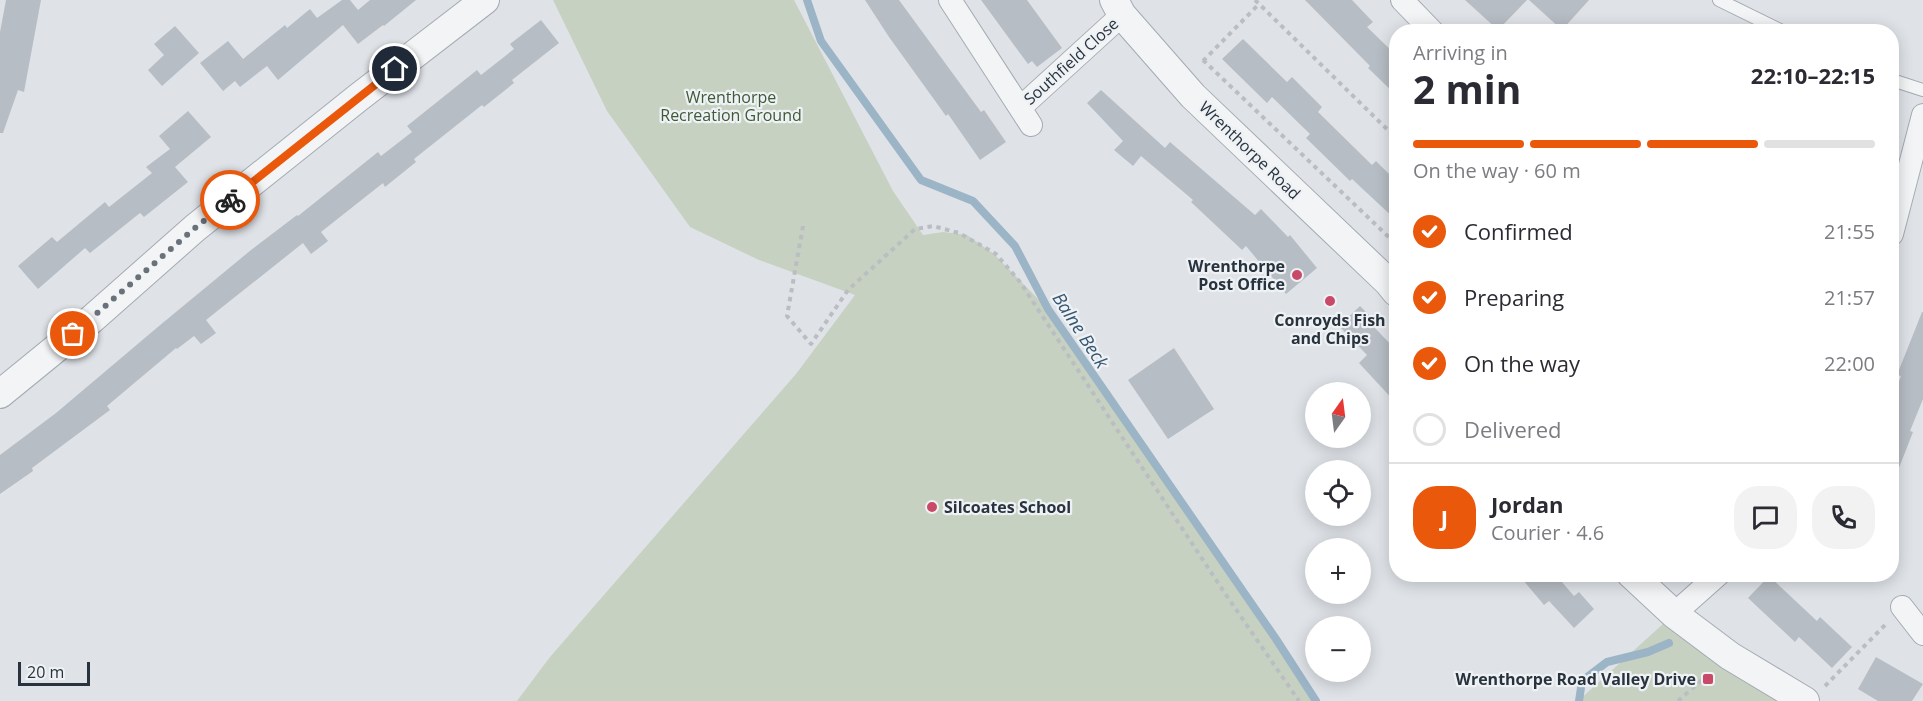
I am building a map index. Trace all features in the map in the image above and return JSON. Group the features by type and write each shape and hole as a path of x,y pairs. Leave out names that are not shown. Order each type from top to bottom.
{"street":[{"path":"0,394 92,319 195,228 485,0"},
{"name":"Southfield Close","path":"950,0 1025,116 1118,8"},
{"path":"1402,0 1426,24"},
{"name":"Wrenthorpe Road","path":"1118,8 1193,96 1389,283"},
{"path":"1899,207 1923,115"},
{"path":"1640,582 1674,614 1730,656 1812,697"},
{"path":"1674,614 1710,582"},
{"path":"1902,608 1923,634"}],"lane":[{"path":"1719,0 1768,24"},
{"path":"1899,82 1923,90"}],"path":[{"path":"1182,82 1257,2 1389,131"},
{"path":"1203,60 1389,237"},
{"path":"803,226 787,316 811,344 848,290 915,229 933,226 959,233 996,254 1020,282 1224,592 1299,701"},
{"path":"1812,697 1902,608"},
{"path":"1678,701 1730,656"}],"green space":[{"name":"Silcoates School","path":"553,0 794,0 893,191 923,235 943,232 967,235 994,254 1048,309 1276,639 1316,701 517,701 550,657 796,374 855,295 759,260 690,227 607,111"},
{"path":"1674,614 1805,701 1578,701"}],"building":[{"path":"6,0 41,0 24,92 18,90 3,133 0,133 0,32"},
{"path":"342,0 350,0 358,10 370,0 416,0 358,44 343,25 278,80 267,66 240,87 235,81 223,91 200,63 228,41 243,59 285,25 287,28 310,9 317,18"},
{"path":"865,0 899,0 981,112 984,110 1006,142 980,160 889,37"},
{"path":"981,0 1027,0 1062,48 1037,67 1032,61 1028,64"},
{"path":"1305,0 1352,0 1373,22 1367,27 1389,48 1389,88 1368,68 1370,66"},
{"path":"1465,0 1527,0 1504,24 1491,24"},
{"path":"1529,0 1589,0 1567,24 1555,24"},
{"path":"541,20 559,43 512,80 514,83 484,107 482,105 414,159 416,162 385,187 383,183 321,232 328,241 311,254 303,243 206,320 216,333 201,344 194,336 176,348 107,406 110,410 0,494 0,455 56,413 251,250 378,152 381,156 412,132 407,126 477,70 481,75 514,49 510,44"},
{"path":"175,26 199,53 162,86 148,70 164,55 154,44"},
{"path":"1243,39 1287,82 1292,77 1322,107 1318,112 1372,165 1376,161 1389,174 1389,213 1352,179 1350,181 1306,138 1310,134 1272,97 1267,103 1222,59"},
{"path":"1101,90 1165,148 1170,142 1255,215 1261,209 1288,237 1290,235 1317,268 1286,294 1246,246 1242,250 1191,202 1193,200 1141,156 1133,166 1114,150 1123,141 1087,103"},
{"path":"188,111 211,137 175,167 188,182 144,217 140,213 90,253 85,248 38,289 18,266 52,237 57,242 105,202 109,207 152,173 146,167 170,149 159,136"},
{"path":"1360,306 1378,324 1374,327 1389,343 1389,395 1359,363 1367,355 1339,326"},
{"path":"1923,312 1923,399 1899,468 1899,381 1901,376 1899,370"},
{"path":"1174,348 1214,409 1168,439 1128,380"},
{"path":"1525,582 1562,582 1574,596 1579,592 1594,609 1574,628 1549,601 1544,605"},
{"path":"1763,582 1775,582 1817,621 1820,617 1852,647 1832,668 1799,637 1795,642 1748,598"},
{"path":"1876,657 1923,684 1912,701 1878,701 1858,689"}],"waterway":[{"name":"Balne Beck","path":"807,0 821,41 921,180 973,201 1015,246 1048,309 1276,639 1316,701"},
{"path":"1579,701 1582,681 1607,662 1648,652 1669,643"}],"way so far":[{"path":"73,334 230,200"}],"place":[{"name":"Wrenthorpe Post Office","path":"1297,275"},
{"name":"Conroyds Fish and Chips","path":"1330,301"},
{"name":"Silcoates School","path":"932,507"},
{"name":"Wrenthorpe Road Valley Drive","path":"1708,679"}],"route":[{"path":"230,200 395,69"}],"park label":[{"name":"Wrenthorpe Recreation Ground","path":"731,106"}]}
